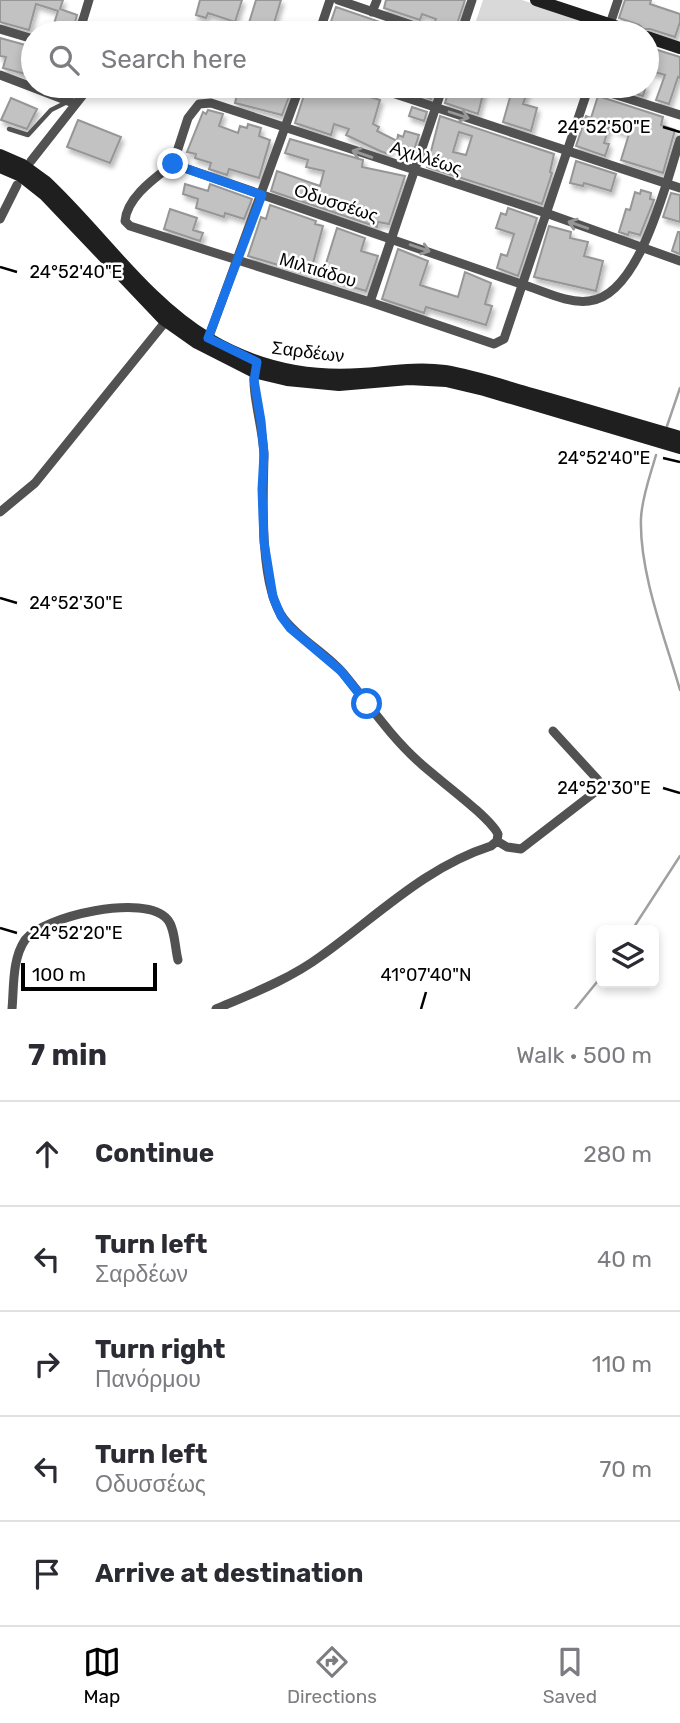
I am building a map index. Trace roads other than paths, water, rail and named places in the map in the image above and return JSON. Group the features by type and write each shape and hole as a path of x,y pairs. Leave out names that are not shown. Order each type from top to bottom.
{"main road":[{"path":"536,0 588,21"},
{"path":"659,41 680,48"},
{"name":"Σαρδέων","path":"0,155 26,166 45,181 174,314 207,343"},
{"name":"Σαρδέων","path":"0,167 21,177 45,195 166,321 255,367 287,380 339,385 410,379 446,381 680,448"},
{"name":"Σαρδέων","path":"255,367 323,374 404,370 447,372 680,437"}],"street":[{"path":"83,21 89,0"},
{"path":"323,21 330,0"},
{"path":"338,0 399,21"},
{"path":"372,12 377,0"},
{"path":"465,21 472,0"},
{"path":"611,21 618,0"},
{"path":"0,29 21,35"},
{"path":"0,76 21,81"},
{"path":"64,98 72,103"},
{"path":"31,161 77,98"},
{"path":"207,343 296,98"},
{"path":"408,98 680,188"},
{"path":"370,302 439,98"},
{"path":"521,284 585,98"},
{"path":"627,98 680,115"},
{"name":"Αχιλλέως","path":"173,164 188,118 199,104 211,103 545,213 680,261"},
{"name":"Οδυσσέως","path":"173,164 521,284 570,299 595,300 610,293 625,278 643,247 680,140"},
{"name":"Μιλτιάδου","path":"173,164 132,201 125,221 130,226 494,344 503,340 521,284"},
{"path":"0,219 17,185"},
{"path":"0,512 35,483 166,321"},
{"path":"255,367 264,454 264,542 273,597 281,616 290,628 341,671 414,757 496,829 497,841"},
{"path":"497,841 507,847 521,849 531,844 595,792 599,785 598,780 553,731"},
{"path":"216,1009 309,964 385,906 444,866 497,841"},
{"path":"12,1009 17,958 21,948 34,931 53,921 116,908 149,909 170,921 178,960"}],"lane":[{"path":"9,129 28,135 51,110 72,103"}],"waterway":[{"path":"667,426 680,388"},
{"path":"656,455 643,502 641,539 654,605 680,690"},
{"path":"635,925 680,856"},
{"path":"575,1009 596,983"}]}
